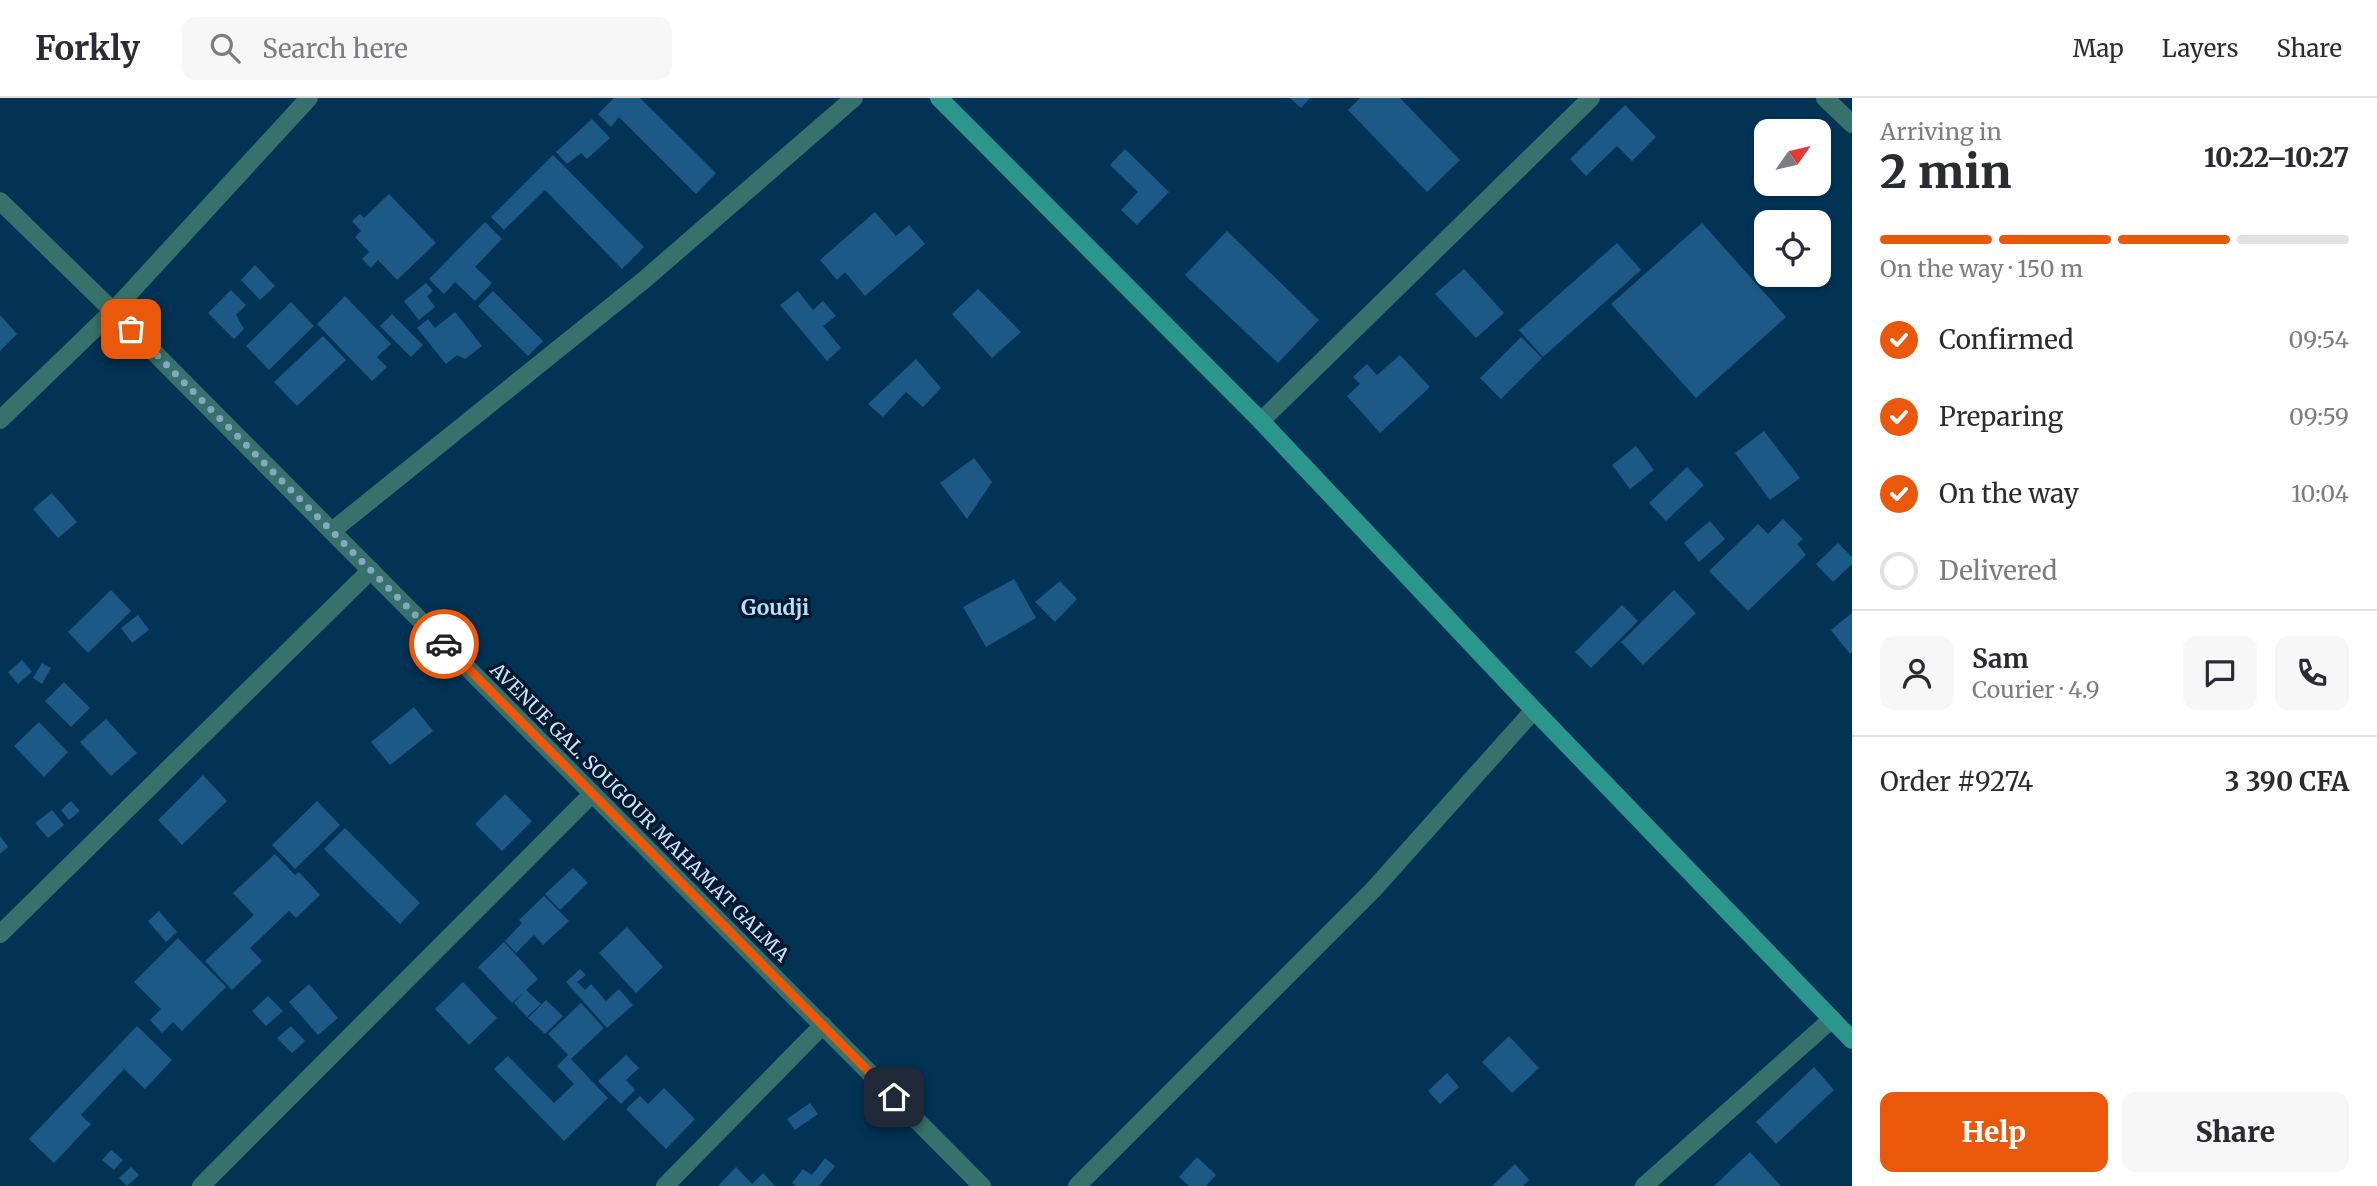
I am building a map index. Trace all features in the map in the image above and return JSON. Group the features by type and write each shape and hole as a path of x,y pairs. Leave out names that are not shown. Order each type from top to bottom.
{"main road":[{"path":"939,98 1261,421 1534,710 1852,1040"}],"street":[{"path":"0,420 113,311 309,98"},
{"path":"332,531 644,280 855,98"},
{"path":"1261,421 1591,98"},
{"path":"1825,98 1851,121"},
{"name":"AVENUE GAL. SOUGOUR MAHAMAT GALMA","path":"0,201 113,311 982,1186"},
{"path":"0,934 371,570"},
{"path":"1077,1186 1373,890 1534,710"},
{"path":"201,1186 592,794"},
{"path":"1644,1186 1832,1019"},
{"path":"665,1186 823,1025"}],"building":[{"path":"614,98 640,98 716,173 696,194 619,117 611,127 598,114"},
{"path":"1290,98 1310,98 1301,108"},
{"path":"1360,98 1400,98 1460,160 1427,192 1348,110"},
{"path":"1625,105 1656,137 1632,161 1617,146 1586,176 1570,159"},
{"path":"592,119 610,138 587,159 581,153 567,164 556,152"},
{"path":"1125,149 1169,192 1137,225 1121,210 1138,192 1110,165"},
{"path":"553,155 644,247 622,269 545,190 504,230 491,217"},
{"path":"389,194 436,243 397,280 378,260 371,268 362,259 369,252 355,237 361,231 352,221 360,214 364,218"},
{"path":"875,212 896,236 909,225 925,244 865,296 845,272 837,280 820,260"},
{"path":"485,222 502,239 475,267 492,283 475,301 455,282 444,294 429,279"},
{"path":"1702,223 1754,281 1754,287 1759,287 1786,317 1696,398 1611,304"},
{"path":"1227,231 1319,320 1278,363 1185,275"},
{"path":"1617,243 1641,270 1543,357 1519,330"},
{"path":"255,265 275,286 260,300 241,280"},
{"path":"1464,269 1504,313 1476,338 1435,294"},
{"path":"426,283 433,291 427,296 435,307 419,320 404,301"},
{"path":"978,289 1021,332 992,358 952,314"},
{"path":"231,290 246,305 236,315 244,329 234,339 208,313"},
{"path":"493,291 543,341 528,356 478,306"},
{"path":"798,291 813,310 823,301 836,316 823,326 841,348 827,361 780,305"},
{"path":"345,296 391,344 377,357 387,367 372,381 317,324"},
{"path":"291,302 314,326 269,370 246,346"},
{"path":"455,312 482,346 465,359 457,355 446,364 417,328 428,319 435,328"},
{"path":"392,314 423,345 411,357 380,326"},
{"path":"0,315 17,334 0,351"},
{"path":"323,336 346,360 297,406 274,382"},
{"path":"1521,337 1542,358 1501,399 1480,378"},
{"path":"1400,355 1430,387 1380,433 1347,396 1360,384 1353,377 1367,364 1377,375"},
{"path":"916,359 941,388 923,407 906,392 883,417 868,404"},
{"path":"1764,431 1800,478 1770,500 1735,453"},
{"path":"1636,446 1654,470 1630,489 1612,465"},
{"path":"974,458 992,482 967,519 940,483"},
{"path":"1687,467 1704,485 1666,521 1649,503"},
{"path":"52,493 77,522 58,538 33,509"},
{"path":"1783,519 1803,539 1797,544 1806,555 1748,611 1709,571 1758,524 1768,534"},
{"path":"1710,521 1725,539 1699,562 1684,543"},
{"path":"1838,543 1852,557 1852,564 1833,582 1816,564"},
{"path":"1014,579 1036,618 986,647 963,607"},
{"path":"1060,581 1077,599 1055,622 1035,602"},
{"path":"111,590 131,611 88,653 68,632"},
{"path":"1674,590 1696,613 1643,665 1621,642"},
{"path":"1622,605 1638,621 1591,668 1575,652"},
{"path":"1852,613 1852,652 1850,654 1831,630"},
{"path":"138,615 149,630 132,643 121,628"},
{"path":"22,660 32,672 18,684 8,672"},
{"path":"42,663 51,668 42,684 33,678"},
{"path":"64,682 90,708 71,727 45,701"},
{"path":"414,707 433,731 390,765 371,742"},
{"path":"106,719 137,753 111,776 80,742"},
{"path":"39,722 68,752 44,777 14,746"},
{"path":"203,775 227,801 182,845 158,820"},
{"path":"505,794 532,821 502,851 475,824"},
{"path":"71,801 80,811 69,820 61,810"},
{"path":"317,801 340,825 295,869 272,845"},
{"path":"52,810 64,825 48,838 35,823"},
{"path":"345,828 420,903 400,924 324,849"},
{"path":"0,836 8,847 0,854"},
{"path":"275,854 295,875 299,872 320,895 296,918 289,911 250,948 262,961 232,990 205,961 254,915 233,893"},
{"path":"573,868 588,883 560,910 545,894"},
{"path":"544,896 569,921 543,945 534,935 516,953 505,941 522,923 519,920"},
{"path":"159,911 177,932 166,942 148,921"},
{"path":"627,927 663,967 636,993 599,953"},
{"path":"178,938 226,987 182,1031 173,1022 162,1033 150,1020 161,1009 134,982"},
{"path":"504,942 538,979 526,990 541,1004 527,1017 514,1003 523,993 512,1003 478,967"},
{"path":"580,969 586,975 577,982 585,990 591,984 606,1001 619,989 633,1005 607,1028 566,982"},
{"path":"463,982 497,1018 469,1045 435,1009"},
{"path":"309,984 338,1018 318,1035 289,1002"},
{"path":"268,996 283,1011 266,1026 252,1011"},
{"path":"546,1000 563,1016 545,1034 528,1018"},
{"path":"581,1003 604,1028 571,1059 608,1098 564,1141 494,1069 508,1056 554,1103 574,1084 557,1066 568,1055 548,1034"},
{"path":"137,1026 172,1060 145,1089 124,1069 81,1115 91,1124 54,1163 29,1139"},
{"path":"291,1026 305,1041 292,1053 277,1038"},
{"path":"1509,1036 1539,1068 1512,1093 1482,1062"},
{"path":"626,1055 639,1068 626,1080 635,1090 621,1104 598,1081"},
{"path":"1814,1067 1834,1090 1776,1144 1756,1122"},
{"path":"1447,1073 1459,1087 1440,1104 1428,1091"},
{"path":"664,1088 695,1119 666,1149 626,1109 640,1096 648,1104"},
{"path":"810,1103 818,1114 795,1130 787,1119"},
{"path":"111,1150 123,1160 114,1170 102,1160"},
{"path":"1750,1152 1781,1186 1714,1186"},
{"path":"1197,1157 1216,1175 1206,1186 1189,1186 1179,1177"},
{"path":"825,1158 835,1166 819,1186 796,1186 792,1183 803,1169 812,1175"},
{"path":"1515,1164 1529,1180 1523,1186 1492,1186"},
{"path":"131,1167 139,1175 127,1186 119,1178"},
{"path":"736,1167 752,1184 763,1173 775,1186 718,1186"}],"way so far":[{"path":"131,329 444,644"}],"district":[{"name":"Goudji","path":"775,608"}],"route":[{"path":"444,644 894,1097"}]}
